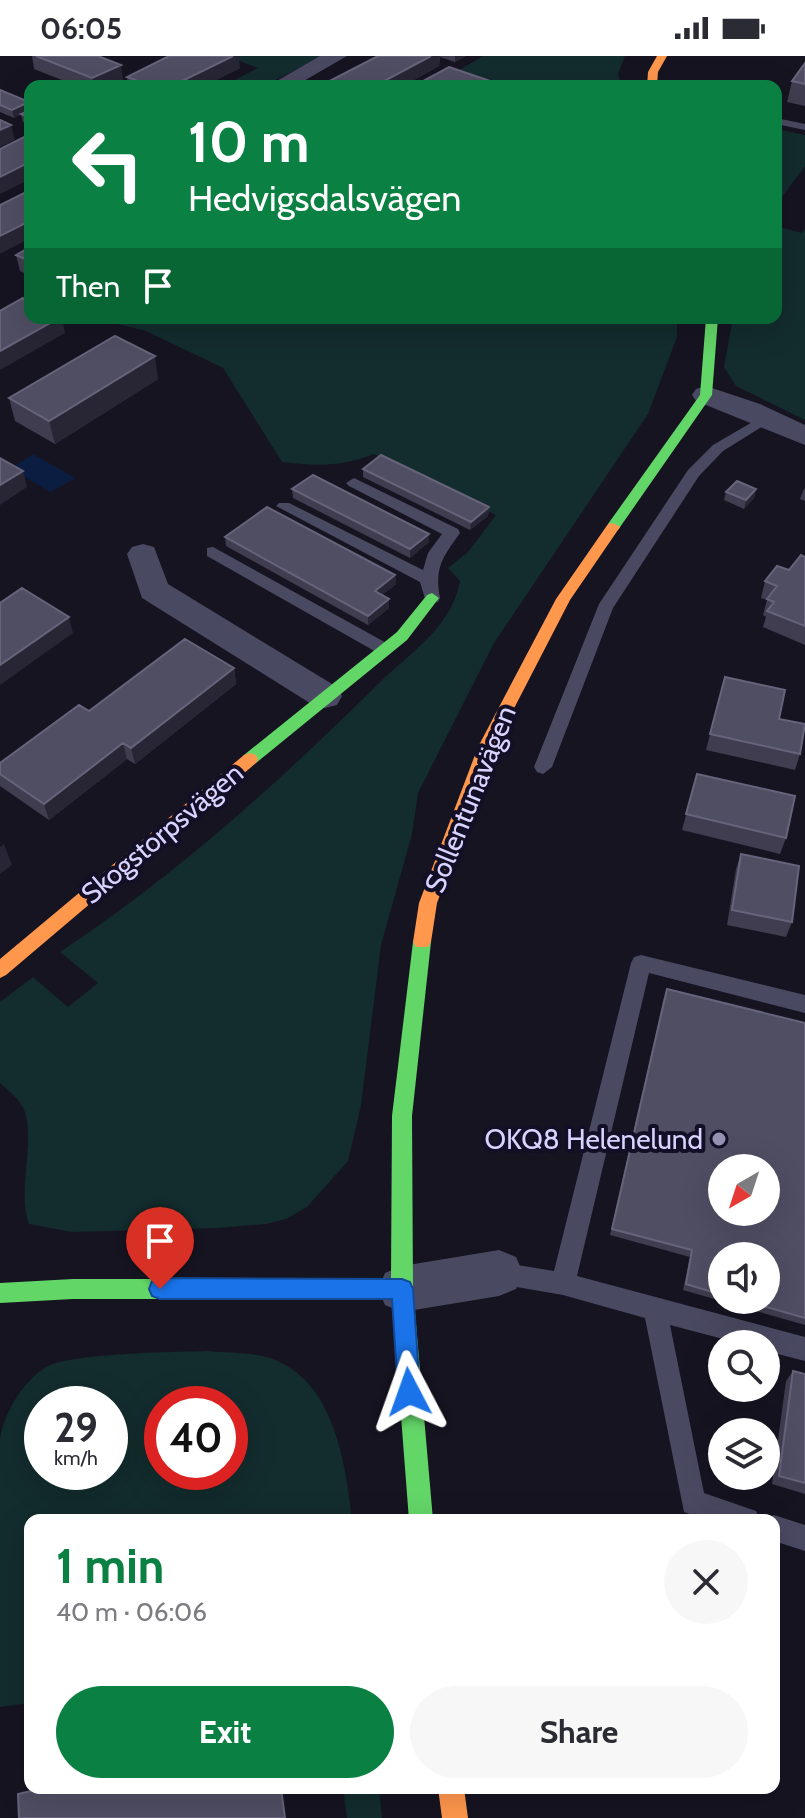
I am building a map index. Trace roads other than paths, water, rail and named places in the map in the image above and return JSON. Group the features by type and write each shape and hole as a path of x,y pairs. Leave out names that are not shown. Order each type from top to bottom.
{"street":[{"path":"290,80 336,56"},
{"path":"652,80 653,72 662,56"},
{"path":"712,324 706,395 805,436"},
{"name":"Sollentunavägen","path":"421,1514 402,1289 402,1116 428,903 486,747 563,599 706,395"},
{"path":"143,554 154,590 325,696"},
{"name":"Skogstorpsvägen","path":"0,970 325,696 402,636 432,598"},
{"path":"0,1293 73,1289 402,1289 499,1273"},
{"path":"452,1794 455,1818"}],"lane":[{"path":"782,122 805,127"},
{"name":"Sollentunavägen","path":"543,767 605,608 693,473 718,448 766,418"},
{"path":"284,506 428,579 436,553 452,533 354,483"},
{"path":"213,552 384,649"},
{"name":"Skogstorpsvägen","path":"428,579 432,598"},
{"path":"563,1284 641,963 805,1004"},
{"path":"499,1273 563,1284 805,1349"},
{"path":"655,1309 693,1503 728,1514"},
{"path":"780,1530 805,1538"}],"water":[{"path":"33,454 75,478 51,492 10,469"}],"place":[{"name":"OKQ8 Helenelund","path":"719,1139"}]}
